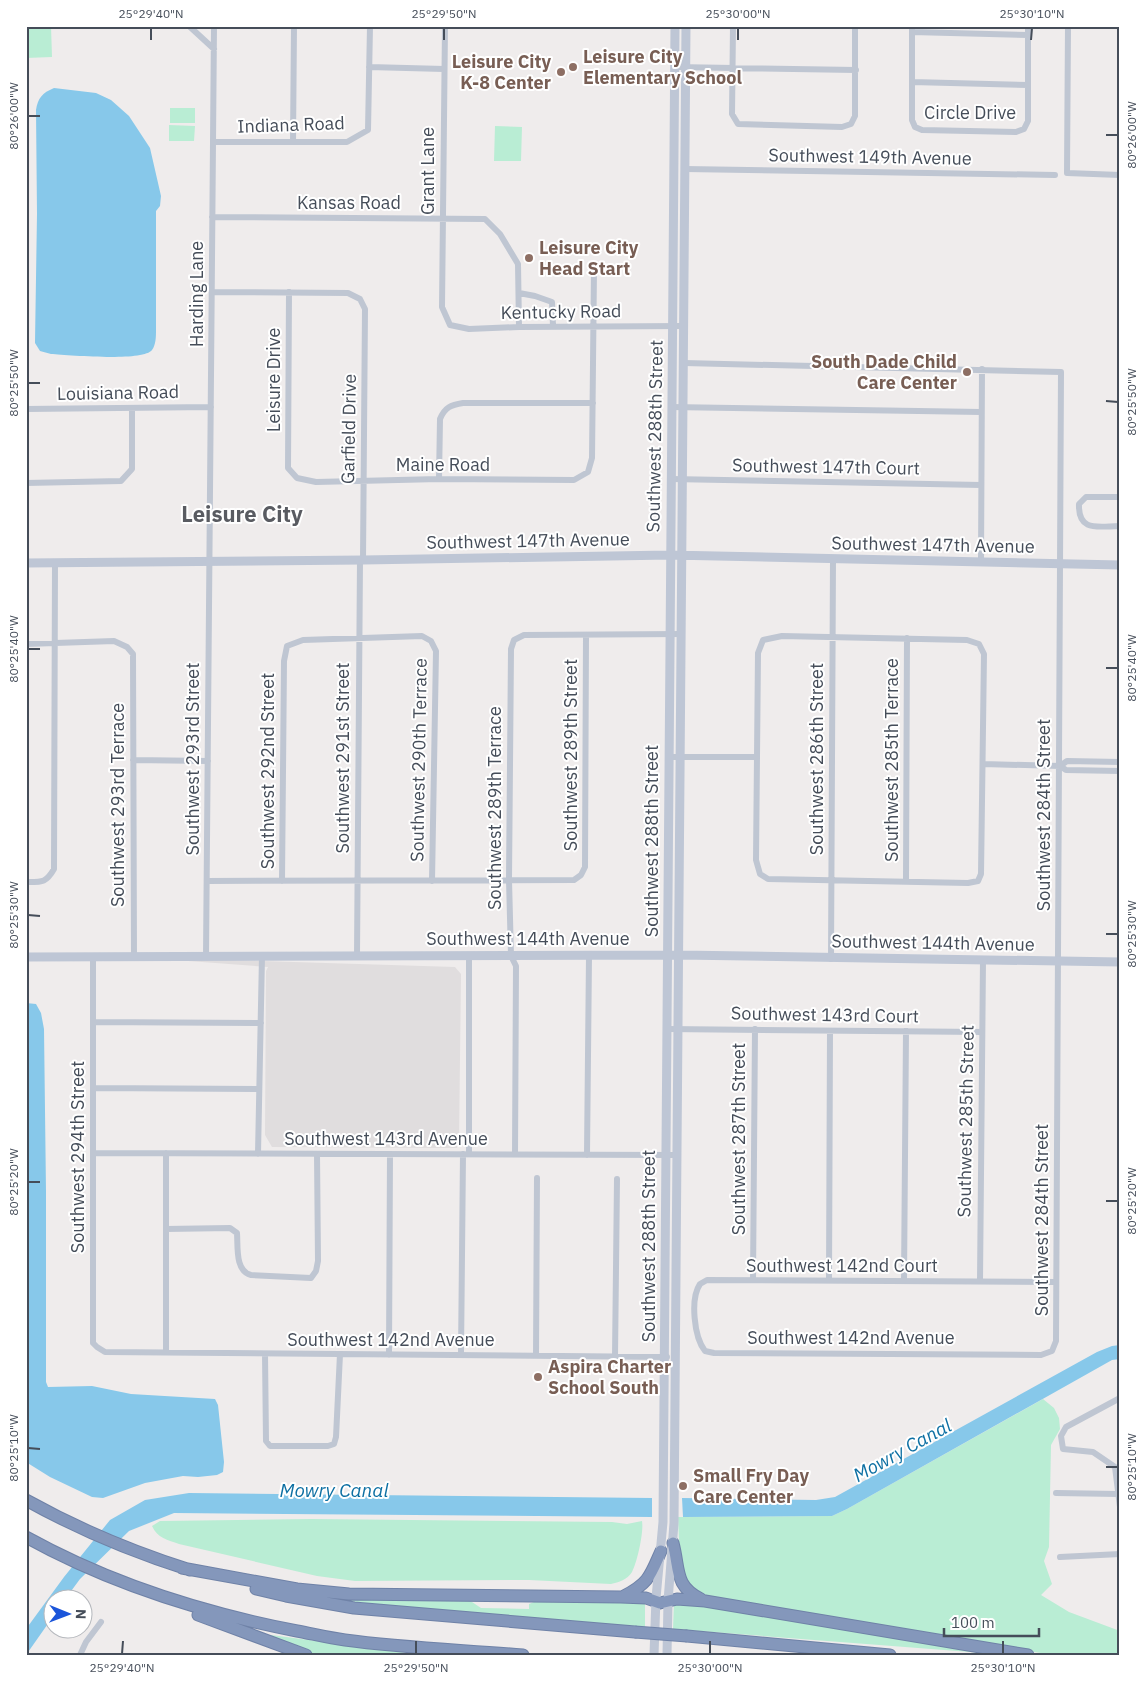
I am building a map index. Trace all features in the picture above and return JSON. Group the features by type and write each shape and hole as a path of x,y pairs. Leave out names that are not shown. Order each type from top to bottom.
{"highway":[{"path":"26,1500 78,1527 117,1544 223,1581 286,1596 354,1608 890,1655"},
{"path":"26,1537 116,1580 136,1592 306,1655"},
{"path":"673,1543 677,1558 678,1576 691,1594 705,1601"},
{"path":"621,1597 636,1590 647,1581 661,1551"},
{"path":"182,1568 298,1589 349,1594 621,1597 646,1598 655,1602 677,1599 705,1601 1028,1655"},
{"path":"116,1580 211,1611 275,1627 345,1640 523,1655"}],"main road":[{"name":"Southwest 288th Street","path":"654,1655 655,1602 663,1522 675,26"},
{"name":"Southwest 288th Street","path":"666,1655 673,1543 676,1357 686,26"},
{"name":"Southwest 147th Avenue","path":"26,563 682,555 1120,565"},
{"name":"Southwest 144th Avenue","path":"26,957 679,955 832,959 1120,962"}],"street":[{"path":"189,26 214,49"},
{"name":"Harding Lane","path":"209,561 214,26"},
{"path":"293,142 294,26"},
{"path":"370,26 369,67 444,69"},
{"name":"Grant Lane","path":"444,316 442,307 445,26"},
{"path":"733,26 732,114 738,124 842,128 851,124 855,116 855,26"},
{"name":"Circle Drive","path":"912,29 912,123 918,129 1016,132 1022,131 1028,121 1028,26"},
{"path":"1068,26 1066,174 1120,175"},
{"path":"912,29 1028,35"},
{"name":"Indiana Road","path":"213,142 347,142 368,130 369,67"},
{"path":"674,67 856,70"},
{"path":"912,82 1028,85"},
{"name":"Southwest 149th Avenue","path":"685,169 1055,176"},
{"name":"Kansas Road","path":"212,217 485,219 500,234 518,264 518,293"},
{"path":"439,479 440,419 444,410 451,405 463,402 593,403 594,269"},
{"path":"212,292 289,292"},
{"name":"Garfield Drive","path":"289,292 348,293 360,299 365,309 364,481 361,560"},
{"name":"Leisure Drive","path":"288,468 289,292"},
{"path":"519,327 518,293 552,302 553,326"},
{"name":"Kentucky Road","path":"444,316 450,325 469,329 553,326 684,326"},
{"path":"684,363 982,369 981,562"},
{"name":"Southwest 284th Street","path":"982,369 1061,372 1056,1341 1052,1352 1041,1354 996,1354"},
{"name":"Maine Road","path":"288,468 297,478 316,482 439,479 574,480 588,472 592,458 593,403"},
{"name":"Louisiana Road","path":"26,409 211,407"},
{"path":"671,407 982,412"},
{"path":"26,483 121,481 132,469 132,408"},
{"name":"Southwest 147th Court","path":"671,479 981,485"},
{"path":"1120,498 1086,497 1079,504 1079,517 1083,523 1088,525 1120,526"},
{"name":"Southwest 286th Street","path":"832,959 833,559"},
{"name":"Southwest 291st Street","path":"357,956 361,560"},
{"name":"Southwest 293rd Street","path":"206,956 209,561"},
{"path":"26,882 43,882 50,877 54,869 55,563"},
{"path":"586,635 682,634"},
{"name":"Southwest 289th Terrace","path":"515,1154 516,966 511,956 509,880 511,649 514,640 524,636 586,635"},
{"name":"Southwest 289th Street","path":"509,880 574,880 585,867 586,635"},
{"name":"Southwest 290th Terrace","path":"359,637 422,636 431,641 436,651 432,881"},
{"path":"782,636 908,638 967,640 979,644 984,654 981,874 978,881 968,883 768,879 760,874 756,860 758,653 763,640 782,636"},
{"name":"Southwest 292nd Street","path":"282,881 284,661 287,646 303,640 359,637"},
{"name":"Southwest 285th Terrace","path":"906,882 908,638"},
{"name":"Southwest 293rd Terrace","path":"55,644 114,641 128,647 132,654 134,956"},
{"path":"26,644 55,644"},
{"path":"669,757 756,757"},
{"path":"133,760 208,761"},
{"path":"1060,766 1067,761 1120,762"},
{"path":"983,764 1060,766 1066,770 1120,771"},
{"path":"207,881 509,880"},
{"path":"258,1154 262,956"},
{"path":"461,1355 469,956"},
{"path":"588,1155 589,956"},
{"name":"Southwest 294th Street","path":"93,957 94,1344 105,1352"},
{"name":"Southwest 285th Street","path":"980,1281 983,960"},
{"path":"93,1022 261,1023"},
{"name":"Southwest 143rd Court","path":"667,1029 982,1032"},
{"name":"Southwest 287th Street","path":"753,1280 755,1029"},
{"path":"829,1280 830,1030"},
{"path":"904,1281 906,1031"},
{"path":"93,1088 259,1089"},
{"name":"Southwest 143rd Avenue","path":"94,1153 677,1155"},
{"path":"166,1154 166,1352"},
{"path":"166,1229 230,1228 237,1233 240,1262 245,1274 312,1278 316,1272 318,1261 317,1154"},
{"path":"389,1354 390,1154"},
{"path":"536,1356 537,1178"},
{"path":"615,1357 617,1179"},
{"name":"Southwest 142nd Court","path":"705,1351 700,1342 696,1326 695,1296 697,1287 707,1280 1056,1282"},
{"name":"Southwest 142nd Avenue","path":"705,1351 714,1353 996,1354"},
{"name":"Southwest 142nd Avenue","path":"105,1352 676,1357"},
{"path":"265,1354 266,1441 270,1446 328,1446 334,1444 336,1437 340,1354"},
{"path":"1120,1398 1066,1427 1061,1436 1063,1449 1093,1452 1118,1467 1120,1507"},
{"path":"1056,1493 1118,1494"},
{"path":"1060,1557 1120,1554"},
{"path":"80,1655 86,1642 102,1622"}],"shaded area":[{"path":"134,957 455,967 461,974 459,1142 457,1148 272,1147 265,1135 266,971 268,967"}],"green space":[{"path":"26,26 51,26 52,57 26,58"},
{"path":"170,108 195,108 195,123 170,123"},
{"path":"169,125 195,126 194,141 169,141"},
{"path":"495,126 522,127 521,161 494,161"},
{"path":"1043,1399 1054,1408 1059,1418 1060,1429 1051,1445 1049,1547 1044,1561 1052,1584 1041,1595 1069,1612 1120,1631 1120,1655 1053,1655 712,1597 692,1590 680,1565 678,1517 832,1516"},
{"path":"311,1519 612,1522 627,1524 642,1521 642,1532 640,1547 632,1572 625,1579 611,1584 529,1580 355,1581 317,1576 179,1544 160,1536 152,1526 160,1521"},
{"path":"319,1597 469,1600 481,1608 529,1609 529,1604 534,1602 534,1600 645,1600 645,1627 372,1604"},
{"path":"678,1600 996,1654 673,1629 674,1602"},
{"path":"271,1635 423,1655 313,1655 270,1638"}],"water":[{"path":"54,88 96,93 111,100 129,116 150,148 161,196 160,206 156,211 156,338 152,350 146,354 104,357 51,354 40,351 35,343 36,110 41,96"},
{"path":"26,1003 36,1004 41,1013 44,1029 46,1382 48,1387 92,1386 131,1394 215,1399 218,1405 224,1462 223,1472 217,1475 183,1476 145,1483 103,1498 92,1497 50,1477 26,1462"},
{"path":"1120,1345 1120,1359 1112,1360 832,1516 683,1517 682,1498 816,1500 835,1497 1097,1352"},
{"name":"Mowry Canal","path":"189,1493 652,1498 652,1517 174,1513 129,1531 80,1579 73,1588 56,1588 110,1520 145,1500"},
{"name":"Mowry Canal","path":"42,1607 42,1632 26,1655 26,1629"}],"place":[{"name":"Leisure City Elementary School","path":"573,67"},
{"name":"Leisure City K-8 Center","path":"561,72"},
{"name":"Leisure City Head Start","path":"529,258"},
{"name":"South Dade Child Care Center","path":"967,372"},
{"name":"Aspira Charter School South","path":"538,1377"},
{"name":"Small Fry Day Care Center","path":"683,1486"}],"district":[{"name":"Leisure City","path":"242,514"}]}
